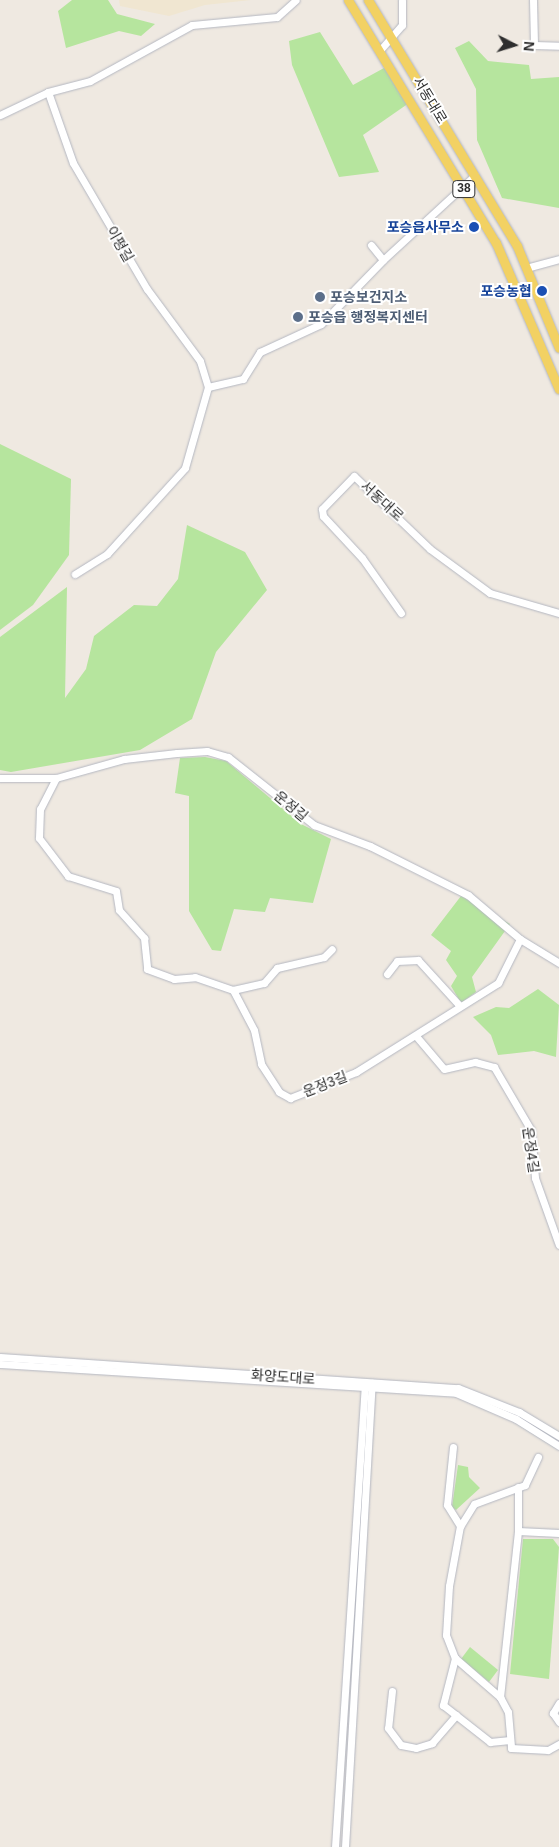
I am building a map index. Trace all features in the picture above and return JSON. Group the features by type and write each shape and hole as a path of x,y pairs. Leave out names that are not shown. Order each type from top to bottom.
{"main road":[{"name":"서동대로","path":"348,0 381,49 462,186 525,302 559,389"},
{"name":"서동대로","path":"368,0 394,39 526,268 559,348"}],"street":[{"path":"0,116 48,92 90,81 192,25 277,17 296,0"},
{"path":"381,49 394,39 402,25 402,0"},
{"path":"533,0 534,45 559,46"},
{"name":"이평길","path":"48,92 73,162 146,289 200,361 208,387"},
{"path":"75,574 107,554 185,468 208,387 243,379 260,352 282,345 341,309 383,260 474,175"},
{"path":"371,245 383,260"},
{"path":"526,268 559,259"},
{"name":"서동대로","path":"401,613 362,558 323,516 322,509 354,476 430,549 490,593 559,613"},
{"name":"운정길","path":"0,778 56,778 124,759 207,751 228,758 314,825 461,891 520,939 559,963"},
{"path":"56,778 40,809 39,838 68,876 116,891 119,910 144,938 147,969 174,979 195,977 233,990 264,983 277,968 324,958 332,949"},
{"name":"운정3길","path":"233,990 254,1030 261,1064 279,1092 290,1098 356,1072 498,983 520,939"},
{"path":"386,974 397,961 409,957 418,960 460,1006"},
{"name":"운정4길","path":"416,1036 444,1069 488,1062 522,1110 532,1130 535,1178 559,1245"},
{"name":"화양도대로","path":"0,1357 456,1393 516,1419 559,1446"},
{"name":"화양도대로","path":"0,1364 368,1385 458,1388 519,1412 557,1435"},
{"path":"335,1847 368,1385"},
{"path":"345,1847 368,1385"},
{"path":"453,1447 446,1505 460,1526"},
{"path":"510,1740 490,1742 456,1716 443,1699 455,1658 446,1618 460,1526 474,1504 525,1484 538,1457"},
{"path":"500,1697 518,1531 518,1487"},
{"path":"518,1531 559,1533"},
{"path":"455,1658 500,1697 508,1712 511,1748 548,1750 559,1744"},
{"path":"392,1691 388,1728 401,1745 416,1748 432,1743 456,1716"},
{"path":"559,1703 553,1713 559,1722"}],"shaded area":[{"path":"119,0 251,0 205,5 169,16 120,6"}],"green space":[{"path":"72,0 108,0 117,14 155,24 141,36 119,31 66,48 58,11"},
{"path":"320,32 353,85 384,68 409,103 363,135 379,172 339,177 292,65 289,41"},
{"path":"469,41 488,61 529,65 531,79 559,77 559,208 502,198 477,140 476,89 455,48"},
{"path":"0,444 71,479 69,555 33,605 0,630"},
{"path":"187,525 245,552 267,590 216,652 192,719 140,750 11,772 0,770 0,637 67,587 65,698 86,669 94,636 134,605 157,606 178,579"},
{"path":"205,757 226,761 301,824 331,839 313,903 270,898 265,912 234,909 221,951 212,950 189,911 189,796 175,793 180,758"},
{"path":"461,896 510,924 472,977 476,992 461,1003 451,986 457,976 446,960 451,951 431,935"},
{"path":"538,989 559,1005 556,1057 534,1051 498,1055 491,1035 473,1017 496,1007 509,1008"},
{"path":"458,1465 468,1467 469,1477 480,1488 456,1510 452,1507"},
{"path":"523,1539 553,1539 559,1547 549,1679 510,1674"},
{"path":"470,1647 498,1670 489,1682 461,1659"}],"place":[{"name":"포승읍사무소","path":"474,227"},
{"name":"포승농협","path":"542,291"},
{"name":"포승보건지소","path":"320,297"},
{"name":"포승읍 행정복지센터","path":"298,317"}]}
